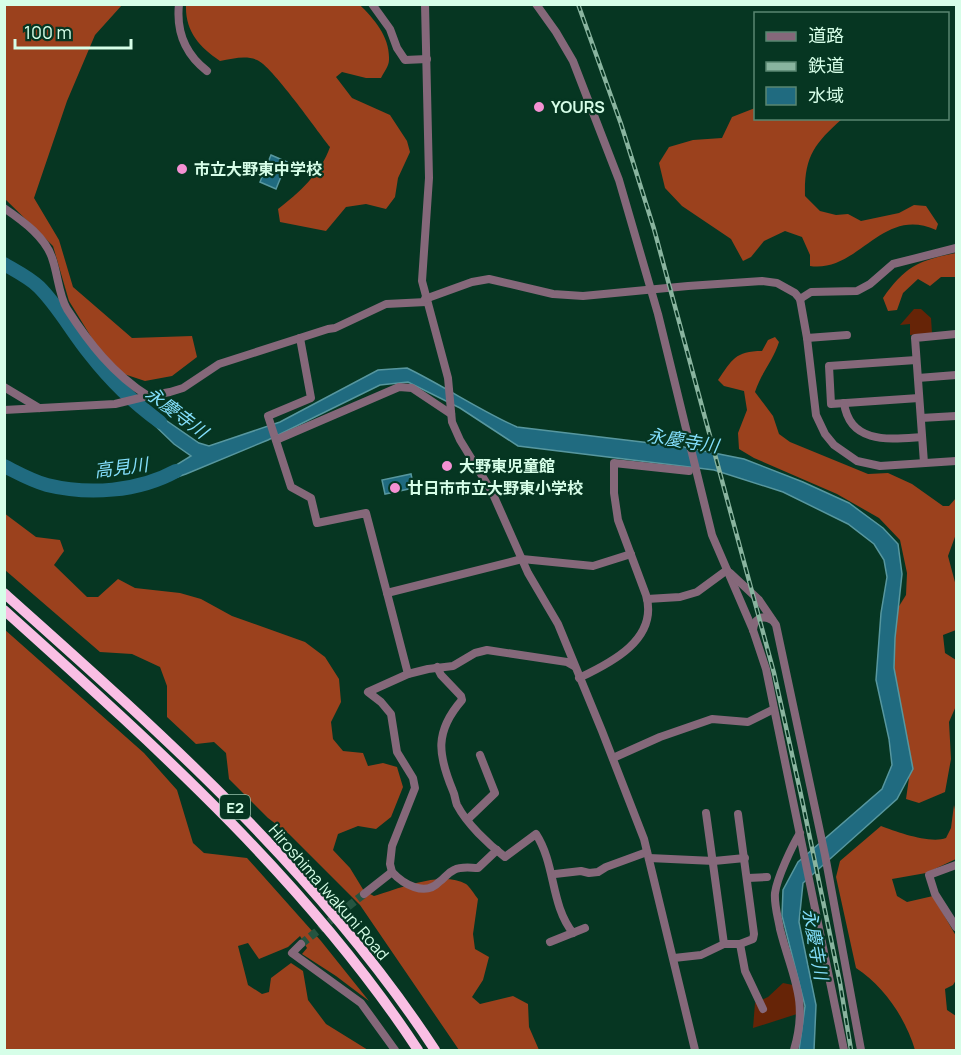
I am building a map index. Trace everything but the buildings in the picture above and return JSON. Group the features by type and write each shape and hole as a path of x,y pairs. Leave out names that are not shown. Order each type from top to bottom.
{"highway":[{"name":"Hiroshima Iwakuni Road","path":"4,593 95,672 241,813 330,913 376,969 435,1050"},
{"name":"Hiroshima Iwakuni Road","path":"4,610 151,744 260,853 327,930 418,1050"}],"street":[{"path":"179,4 178,21 185,46 194,60 207,71"},
{"path":"372,4 390,29 397,48 405,60 427,59"},
{"path":"425,4 429,184 422,270 426,300 449,388 455,431 492,492 522,560 558,624 612,758 648,855 695,1050"},
{"path":"536,4 565,46 619,180 651,290 712,535 753,630 766,669 844,1050"},
{"path":"4,208 46,243 53,258 67,309 106,363 148,396"},
{"path":"800,298 811,292 857,291 870,284 893,264 957,248"},
{"path":"4,410 115,404 183,388 219,364 335,328 386,304 426,300 472,282 489,279 568,296 769,282 783,285 800,298 816,415 829,440 844,453 864,463 880,466 957,461"},
{"path":"924,464 915,338 957,334"},
{"path":"807,338 847,335"},
{"path":"300,339 311,398 268,416 291,487 311,498 317,523 366,513 408,674"},
{"path":"916,360 829,366 831,404 919,398"},
{"path":"918,378 957,375"},
{"path":"4,387 41,409"},
{"path":"276,440 399,387 412,388 451,413"},
{"path":"844,403 845,414 849,421 868,435 883,439 922,437"},
{"path":"921,418 957,416"},
{"path":"579,678 602,667 634,644 648,615 647,600 622,534 616,506 614,463 689,471"},
{"path":"387,593 522,560 593,566 631,554"},
{"path":"647,600 680,597 697,592 727,570"},
{"path":"727,570 759,600 776,625 825,855 861,1050"},
{"path":"753,630 754,623 760,617 770,618 776,625"},
{"path":"497,850 478,868 458,868 444,876 440,882 426,888 412,887 392,872 390,864 392,846 415,788 413,778 397,752 391,714 368,692 408,674 437,667 453,666 475,652 487,650 567,662 574,666"},
{"path":"437,667 462,700 451,714 445,728 441,756 457,804 468,819 505,857 536,834 547,854 561,913 573,933"},
{"path":"612,758 660,737 712,719 748,722 774,709"},
{"path":"468,819 495,793 480,755"},
{"path":"705,813 714,861 724,944"},
{"path":"674,958 701,955 724,944 750,942 754,934 738,814"},
{"path":"794,1050 799,1034 801,1012 797,981 784,944 775,906 775,892 780,873 800,833"},
{"path":"555,874 598,872 606,867 648,855 714,861 744,858"},
{"path":"957,865 929,875 935,894 957,927"},
{"path":"364,894 392,872"},
{"path":"748,878 767,877"},
{"path":"550,942 585,928"},
{"path":"301,944 292,953 361,1003 394,1050"},
{"path":"740,944 745,971 763,1009"}],"shaded area":[{"path":"359,4 384,36 389,52 388,64 381,78 366,78 342,72 336,77 352,98 390,115 407,141 410,152 398,178 395,197 386,209 366,204 346,207 326,231 280,222 278,209 308,182 321,165 330,147 264,65 248,58 220,61 206,50 191,30 186,5"},
{"path":"4,5 122,5 95,35 67,101 34,198 59,240 73,287 132,338 192,336 197,357 172,376 145,381 121,373 98,348 69,301 53,246 5,199"},
{"path":"754,108 754,120 841,120 824,136 813,152 806,171 805,196 820,211 836,215 848,214 861,221 899,213 914,205 926,206 938,224 936,230 917,225 900,226 885,232 843,260 827,265 810,266 810,255 802,237 785,231 764,241 751,257 743,261 731,239 682,206 665,188 659,163 669,147 693,140 722,138 732,117"},
{"path":"956,253 956,277 941,277 930,286 918,279 903,293 897,310 888,311 883,298 906,272 933,258"},
{"path":"914,309 921,309 931,318 932,333 910,335 910,324 900,325"},
{"path":"775,337 779,342 755,392 773,416 779,434 790,442 868,474 888,473 912,484 943,506 949,506 956,498 956,534 948,556 956,586 956,630 943,635 945,653 956,660 956,706 949,722 951,759 945,792 919,803 906,799 910,771 886,627 906,595 907,573 900,540 879,518 837,494 754,458 739,449 738,433 747,410 744,391 724,386 718,380 735,358 753,351 762,351 768,340"},
{"path":"4,513 36,537 60,540 64,551 54,565 87,597 98,597 118,579 135,588 180,593 201,599 232,616 305,642 325,657 339,679 341,702 331,722 333,739 343,751 363,753 368,766 383,763 397,767 403,787 391,817 376,829 358,826 338,834 333,850 350,868 364,891 374,896 407,885 433,880 456,880 468,885 478,899 473,934 475,949 489,957 483,980 472,997 480,1004 513,996 528,1004 529,1027 539,1050 459,1050 360,905 289,834 268,818 229,779 226,753 214,742 196,744 167,717 167,686 160,667 132,654 100,652 5,570"},
{"path":"4,629 144,753 177,790 193,843 204,853 247,858 321,941 369,1001 302,954 307,948 300,936 288,947 259,959 248,943 238,946 248,985 262,994 269,992 271,978 291,963 303,971 308,1000 326,1024 368,1050 5,1050"},
{"path":"954,805 956,859 926,873 892,879 897,896 907,902 933,896 956,936 956,980 953,985 945,989 947,1010 956,1016 956,1050 915,1050 906,1027 893,1004 876,984 856,968 836,877 840,861 881,826 931,840 946,838 951,828"},
{"path":"783,983 793,985 796,992 797,1014 753,1028 755,1003 768,997"}],"water":[{"path":"271,155 287,162 276,189 260,182"},
{"path":"407,368 517,427 684,447 744,459 849,503 883,528 898,544 902,574 894,668 913,769 897,799 803,883 799,922 816,1005 814,1050 799,1050 805,1006 782,916 783,890 798,862 882,789 892,765 889,739 876,680 881,613 887,577 884,560 874,544 848,524 783,492 714,470 518,446 460,408 408,382 380,385 268,440 186,474 166,481 161,480 168,470 191,456 174,444 146,417 146,412 151,410 199,443 209,446 280,422 378,370"},
{"path":"411,474 414,488 385,494 382,480"}],"waterway":[{"name":"永慶寺川","path":"4,264 39,287 106,373 131,399 160,422"},
{"name":"高見川","path":"4,466 47,485 96,491 146,483 176,471"}],"tunnel":[{"path":"301,944 364,894"}],"railway":[{"path":"578,4 621,124 654,229 774,673 840,983 851,1050"}],"place":[{"name":"YOURS","path":"539,107"},
{"name":"市立大野東中学校","path":"182,169"},
{"name":"大野東児童館","path":"447,466"},
{"name":"廿日市市立大野東小学校","path":"395,488"}]}
